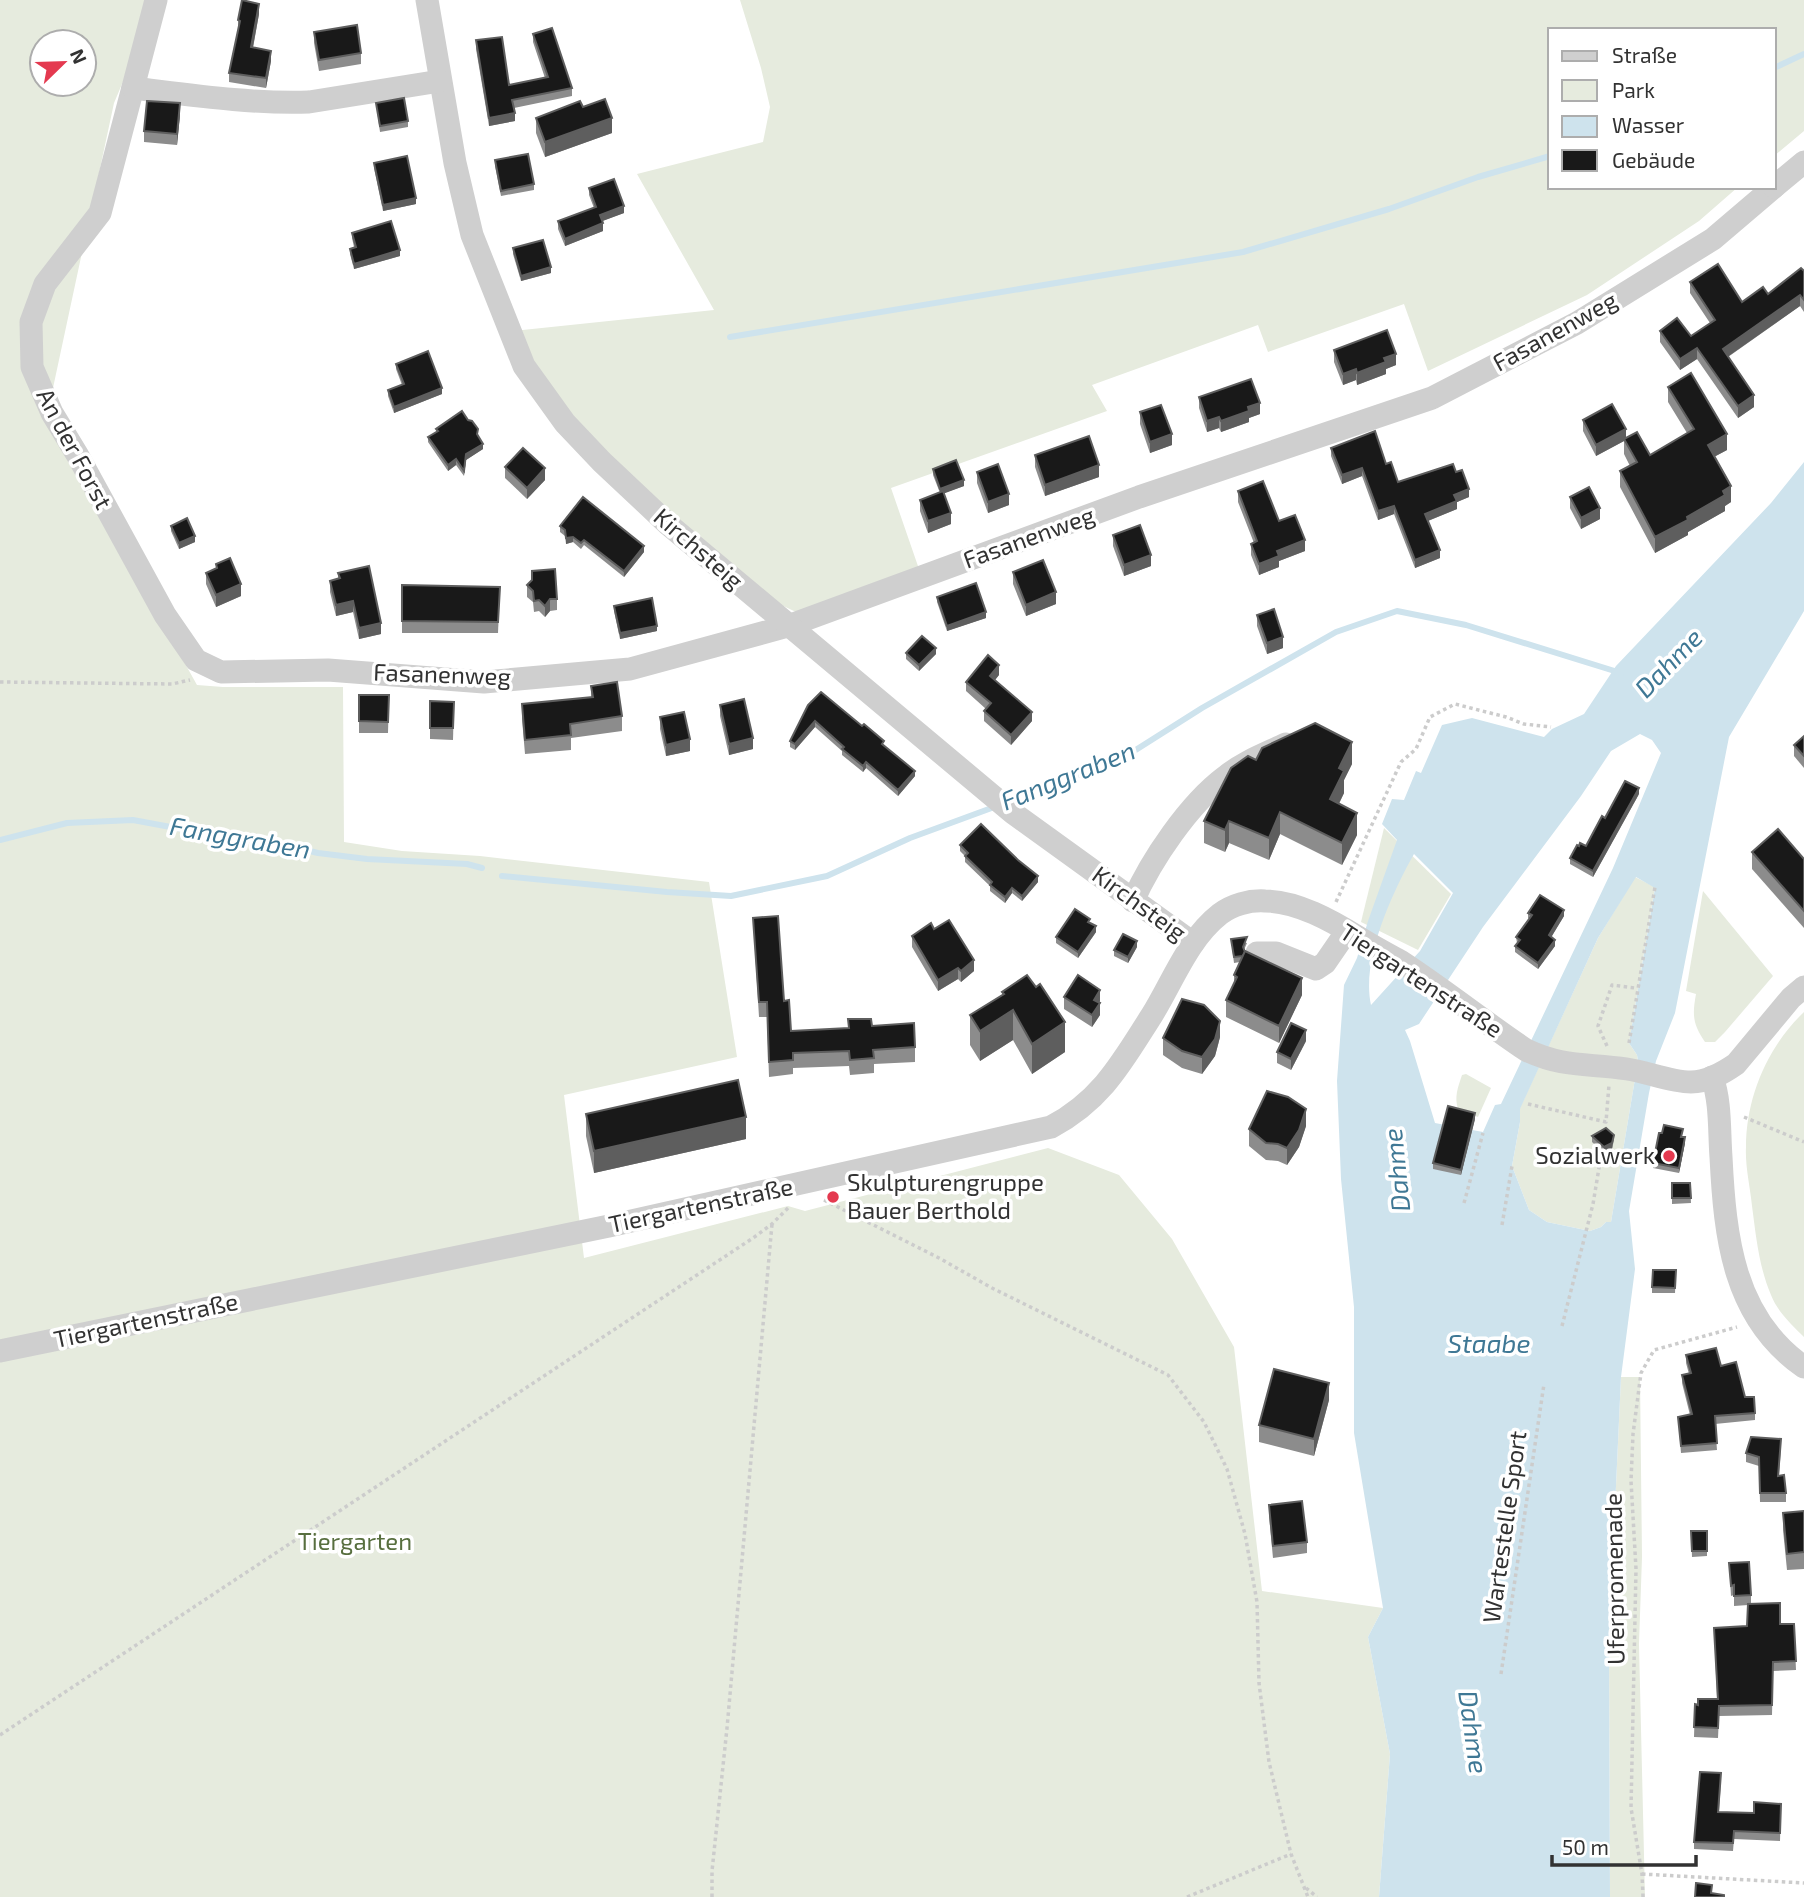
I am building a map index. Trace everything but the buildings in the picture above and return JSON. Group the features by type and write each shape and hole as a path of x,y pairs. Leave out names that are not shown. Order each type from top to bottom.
{"street":[{"name":"An der Forst","path":"156,0 100,213 45,284 35,309 31,322 32,367 52,413 165,615 196,660 221,672"},
{"name":"Kirchsteig","path":"427,0 440,81 472,235 524,366 565,423 669,525 1013,813 1193,943"},
{"path":"133,88 289,103 440,81"},
{"name":"Fasanenweg","path":"1776,185 1804,162"},
{"name":"Fasanenweg","path":"221,672 328,670 498,680 630,669 788,626 1139,497 1432,398 1577,323 1713,239 1772,189"},
{"path":"1133,901 1148,868 1208,792 1248,761 1305,736"},
{"name":"Tiergartenstraße","path":"0,1351 610,1226 1051,1127 1083,1108 1109,1082 1193,943 1204,928 1240,903 1265,901 1293,906 1352,934 1443,990 1535,1054 1562,1063 1618,1074 1660,1075 1691,1082 1712,1077"},
{"path":"1257,953 1276,953 1316,968 1325,963 1352,934"},
{"path":"1804,987 1791,998 1736,1064 1712,1077 1717,1092 1722,1177 1736,1272 1756,1320 1780,1349 1804,1367"}],"path":[{"path":"0,682 172,684 221,672"},
{"path":"1336,902 1401,762 1416,749 1430,717 1455,704 1524,724 1551,727"},
{"path":"1629,1044 1655,887"},
{"path":"1610,1051 1598,1026 1612,985 1634,988"},
{"path":"1528,1104 1606,1122 1618,1074"},
{"path":"1744,1117 1804,1142"},
{"path":"1464,1203 1483,1133"},
{"path":"1562,1326 1593,1204 1600,1162 1586,1158"},
{"path":"1502,1225 1512,1166"},
{"path":"816,1196 992,1288 1168,1375 1204,1422 1227,1469 1245,1535 1257,1602 1259,1683 1269,1762 1291,1854 1308,1897"},
{"path":"0,1735 772,1224 792,1203"},
{"path":"712,1897 712,1871 772,1224"},
{"name":"Uferpromenade","path":"1643,1897 1642,1874 1630,1808 1636,1569 1631,1480 1633,1434 1641,1373 1654,1350 1737,1327"},
{"name":"Wartestelle Sport","path":"1501,1674 1544,1384"},
{"path":"1186,1897 1291,1854"},
{"path":"1642,1874 1804,1883"},
{"path":"1304,1887 1317,1897"}],"green space":[{"name":"Tiergarten","path":"0,0 151,0 141,39 114,103 47,416 197,685 343,687 344,842 402,851 480,856 709,882 737,1057 564,1095 584,1258 788,1206 805,1211 1048,1148 1119,1175 1172,1239 1234,1347 1262,1591 1383,1608 1368,1637 1390,1754 1379,1897 0,1897"},
{"path":"740,0 1804,0 1804,131 1776,154 1776,28 1548,28 1548,189 1736,189 1699,221 1587,295 1428,371 1404,304 1268,352 1258,325 1092,385 1107,411 891,488 919,569 796,612 775,602 649,496 590,439 544,383 513,331 714,310 637,174 763,142 770,107"},
{"path":"1384,828 1451,894 1418,950 1361,922"},
{"path":"1635,877 1655,887 1629,1043 1638,1061 1611,1222 1590,1231 1547,1222 1529,1210 1512,1166 1520,1122 1519,1110 1598,938"},
{"path":"1703,891 1773,976 1715,1042 1705,1042 1701,1036 1694,1020 1696,994 1686,991"},
{"path":"1804,1012 1804,1337 1777,1307 1767,1284 1757,1240 1746,1154 1747,1128 1755,1091 1770,1056"},
{"path":"1466,1074 1491,1088 1478,1117 1458,1109 1458,1088 1462,1075"},
{"path":"1621,1377 1640,1377 1642,1557 1639,1644 1645,1897 1610,1897 1609,1639"}],"water":[{"name":"Staabe","path":"1804,462 1804,611 1729,737 1675,1013 1656,1061 1649,1093 1629,1211 1635,1269 1621,1377 1609,1639 1610,1897 1379,1897 1390,1754 1368,1637 1383,1608 1354,1433 1354,1307 1341,1179 1337,1081 1344,985 1357,958 1397,840 1382,824 1392,799 1404,800 1416,771 1421,773 1442,725 1472,718 1544,737 1552,729 1584,714 1616,666 1771,503","holes":["1640,734 1652,740 1661,753 1613,868 1501,1104 1495,1105 1483,1132 1435,1123 1405,1030 1419,1024 1483,927 1581,796 1611,751","1414,854 1453,893 1420,951 1371,1005 1369,987 1374,948 1388,907","1636,877 1655,888 1629,1043 1638,1061 1611,1222 1590,1231 1547,1222 1529,1210 1512,1166 1520,1109 1598,938"]}],"waterway":[{"path":"1776,67 1804,54"},
{"path":"730,337 1243,252 1389,209 1478,177 1548,157"},
{"name":"Fanggraben","path":"1008,802 1123,758 1202,708 1336,632 1397,611 1466,625 1621,673"},
{"name":"Fanggraben","path":"502,876 731,896 827,876 910,838 997,806"},
{"name":"Fanggraben","path":"0,840 67,823 133,820 192,831 244,835 318,853 367,859 467,864 482,868"}],"place":[{"name":"Sozialwerk","path":"1669,1156"},
{"name":"Skulpturengruppe Bauer Berthold","path":"833,1197"}],"water label":[{"name":"Dahme","path":"1669,663"},
{"name":"Dahme","path":"1397,1170"},
{"name":"Dahme","path":"1473,1732"}]}
